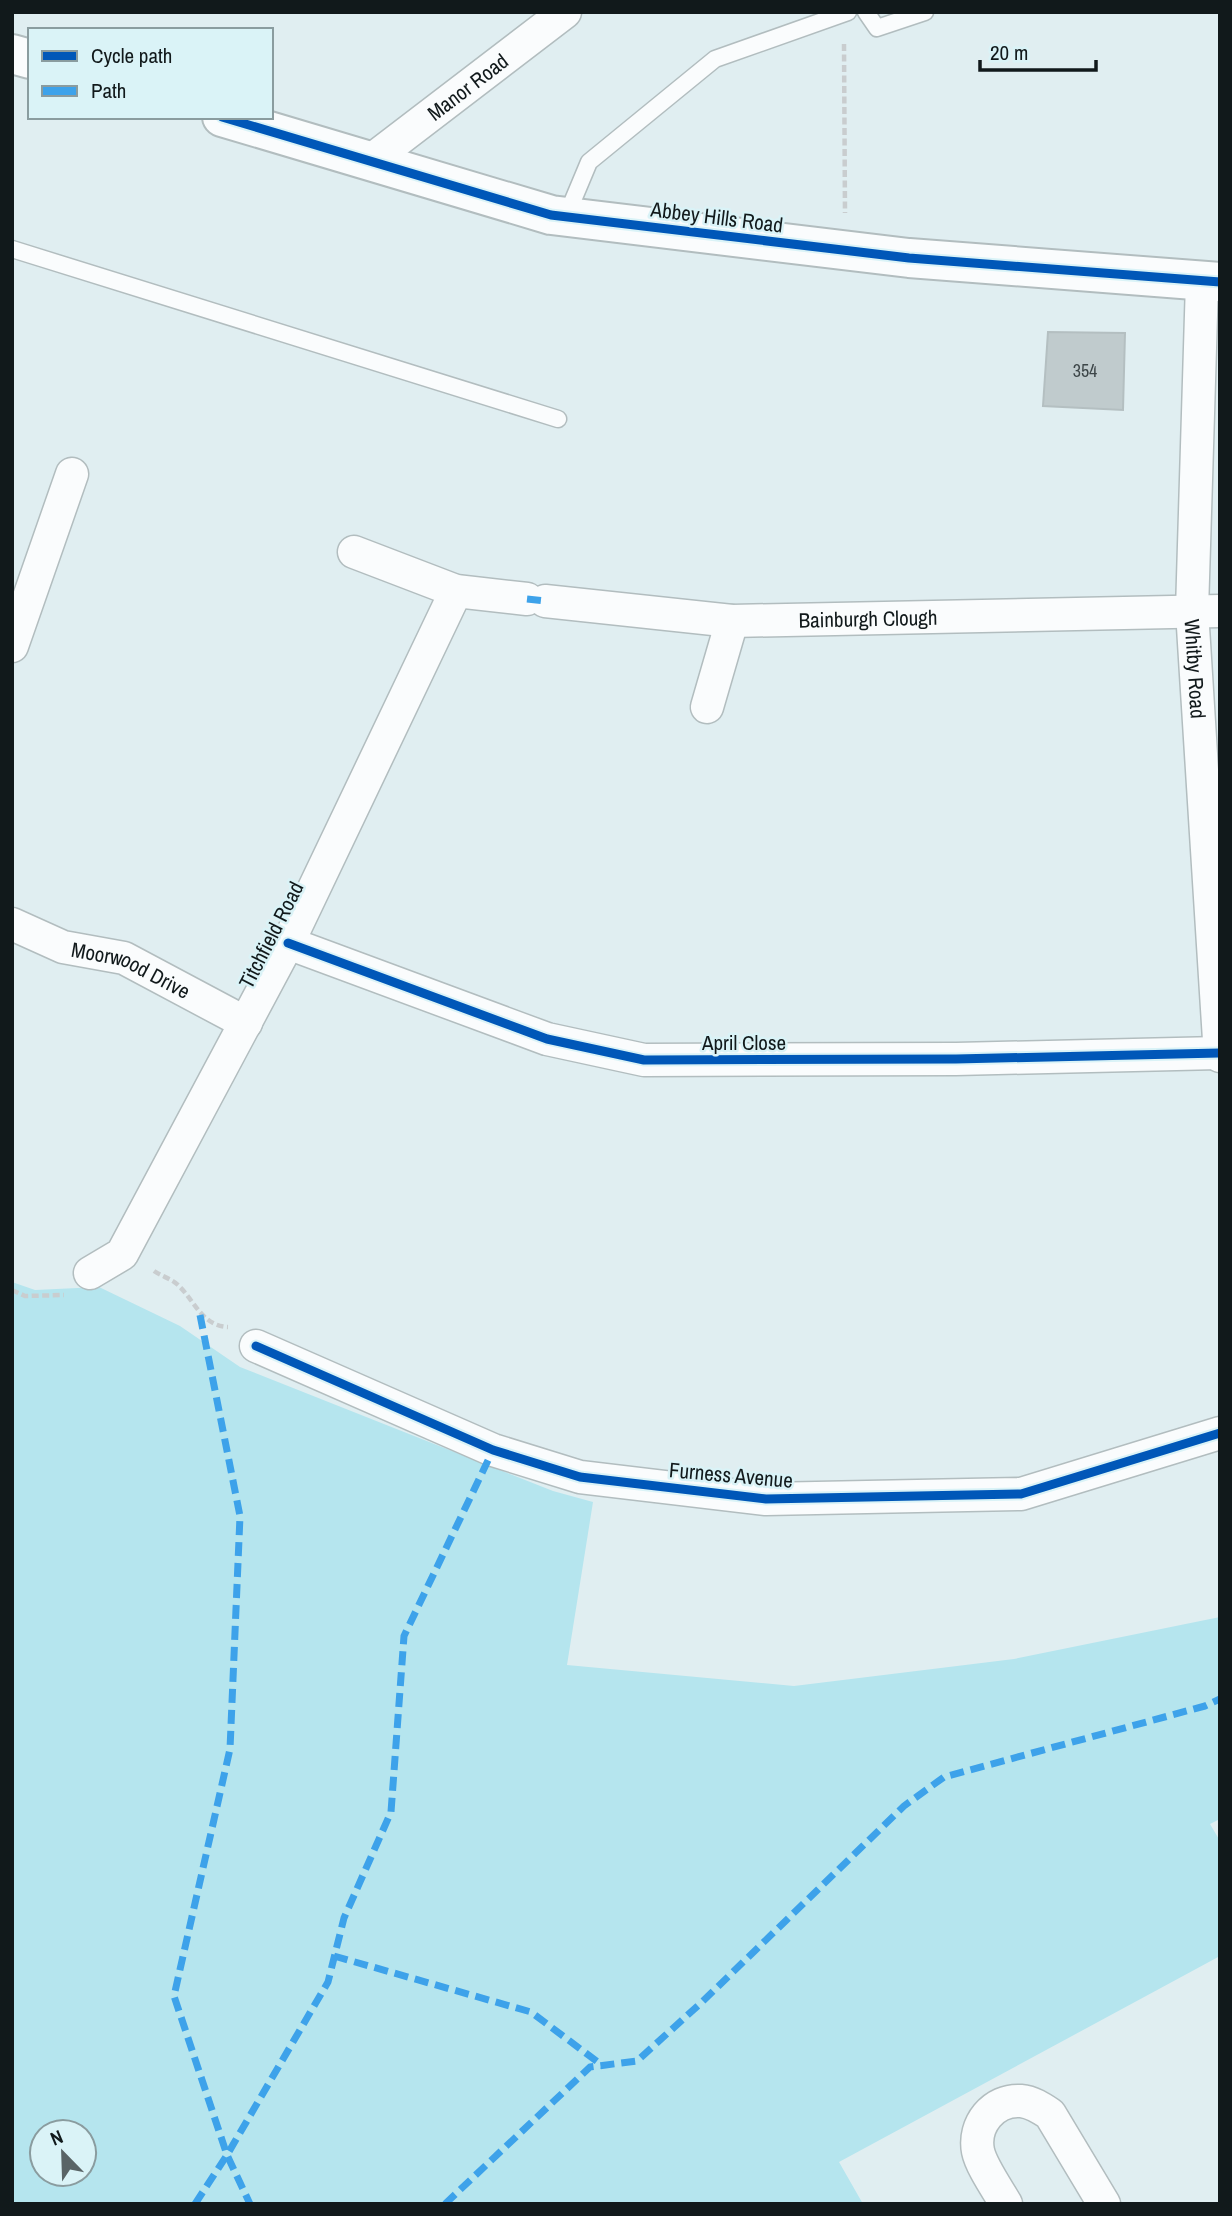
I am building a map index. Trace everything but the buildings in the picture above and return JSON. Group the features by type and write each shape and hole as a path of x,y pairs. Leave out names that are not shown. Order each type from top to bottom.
{"main road":[{"name":"Abbey Hills Road","path":"229,119 551,215 909,258 1211,282"}],"street":[{"name":"Manor Road","path":"369,162 565,12"},
{"name":"Whitby Road","path":"1211,282 1206,611 1219,1054"},
{"path":"12,646 72,474"},
{"name":"Bainburgh Clough","path":"354,552 456,591 732,621 1206,611"},
{"name":"Titchfield Road","path":"122,1254 288,943 456,591"},
{"path":"707,707 732,621"},
{"name":"Moorwood Drive","path":"12,924 63,947 124,958 246,1023"},
{"name":"April Close","path":"288,943 547,1039 644,1060 942,1059 1219,1054"},
{"path":"90,1273 122,1254"},
{"name":"Furness Avenue","path":"257,1346 494,1450 580,1477 766,1499 1021,1494 1220,1433"},
{"path":"1006,2204 978,2153 977,2136 989,2113 1012,2101 1023,2101 1050,2114 1104,2204"}],"lane":[{"path":"866,12 877,28 925,12"},
{"path":"566,217 589,162 715,60 846,14"},
{"path":"12,249 558,419"}],"path":[{"path":"845,250 846,14"},
{"path":"122,1254 178,1284 200,1315 222,1327 253,1329 257,1346"},
{"path":"12,1290 24,1296 70,1294 90,1273"}],"shaded area":[{"path":"12,1282 35,1290 99,1287 180,1326 240,1367 553,1491 593,1502 567,1665 794,1686 1014,1659 1220,1617 1220,1819 1210,1824 1220,1841 1220,1956 839,2162 863,2204 12,2204"}],"marked path":[{"path":"527,599 545,601"},
{"path":"200,1315 240,1516 230,1749 174,1996 227,2155 250,2204"},
{"path":"195,2204 227,2155 328,1982 344,1918 391,1812 404,1636 493,1450"},
{"path":"445,2204 590,2067 637,2061 702,2002 904,1806 944,1777 1205,1706 1220,1699"},
{"path":"334,1956 531,2012 603,2066"}],"cycle path":[{"path":"229,119 551,215 909,258 1220,282"},
{"path":"288,943 547,1039 644,1060 956,1059 1219,1053"},
{"path":"256,1346 493,1450 580,1477 766,1499 1021,1494 1220,1433"}]}
